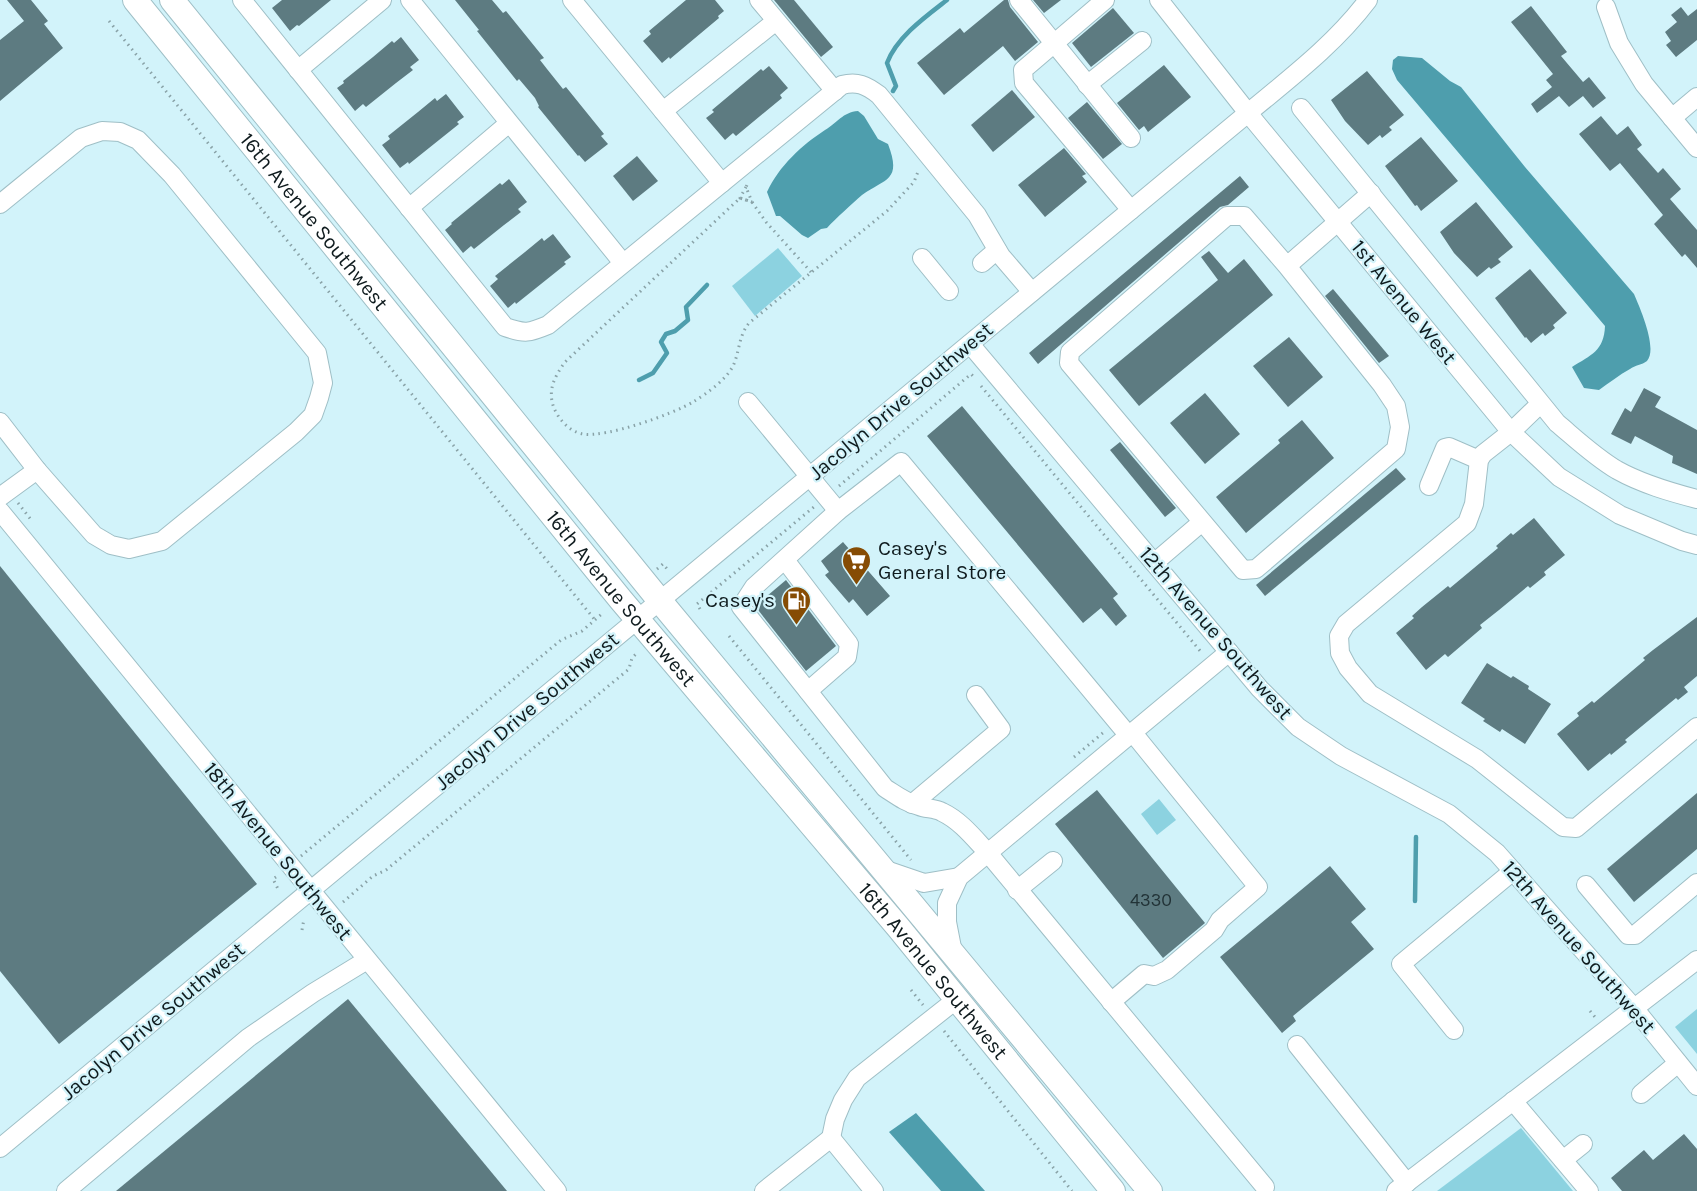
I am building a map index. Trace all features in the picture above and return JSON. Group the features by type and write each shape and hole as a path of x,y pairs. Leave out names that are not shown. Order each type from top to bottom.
{"main road":[{"name":"16th Avenue Southwest","path":"135,0 638,620 957,999 1113,1191"},
{"name":"16th Avenue Southwest","path":"172,0 660,601 1150,1191"},
{"path":"826,843 840,844 852,850 908,917 918,922 927,922"}],"street":[{"path":"242,0 505,327 521,333 532,332 548,325 835,91 853,82 867,86 879,94 977,215 997,250 1032,292"},
{"path":"298,70 382,0"},
{"path":"410,0 623,263"},
{"path":"572,0 722,183"},
{"path":"759,0 835,91"},
{"path":"1019,0 1131,138"},
{"path":"1105,0 1023,69 1024,83 1131,210"},
{"name":"1st Avenue West","path":"1159,0 1248,113 1511,432 1559,477 1620,515 1697,545"},
{"name":"Jacolyn Drive Southwest","path":"0,1148 1248,113 1322,50 1355,17 1368,0"},
{"path":"1606,7 1619,43 1644,84 1697,148"},
{"path":"663,111 776,21"},
{"path":"1087,85 1142,41"},
{"path":"1672,118 1697,97"},
{"path":"1301,108 1557,423 1582,445 1617,469 1644,482 1697,499"},
{"path":"409,208 509,123"},
{"path":"0,204 81,138 102,131 120,132 138,140 172,175 317,353 323,383 313,414 296,432 162,541 129,549 111,544 94,535 37,470 0,422"},
{"path":"1287,266 1371,193"},
{"path":"1227,216 1244,216 1287,266 1382,385 1396,406 1400,427 1396,449 1256,569 1243,570 1069,363 1070,352 1227,216"},
{"path":"982,263 997,250"},
{"path":"921,258 949,291"},
{"name":"12th Avenue Southwest","path":"970,344 1260,689 1298,727 1341,756 1449,814 1497,853 1634,1008 1697,1086"},
{"path":"748,402 838,511"},
{"path":"1540,404 1479,460 1474,504 1467,523 1346,624 1340,636 1340,653 1348,668 1370,694 1477,759 1563,827 1576,828 1697,727"},
{"path":"1429,486 1445,448 1449,447 1479,460"},
{"path":"1111,1002 1144,974 1154,976 1167,970 1214,930 1220,920 1258,887 901,462 838,511 754,587 741,607 885,788 912,804 939,810 951,816 988,853 1017,890 1264,1187"},
{"path":"4,494 37,470"},
{"name":"18th Avenue Southwest","path":"0,511 557,1191"},
{"path":"1154,563 1202,522"},
{"path":"785,560 849,644 847,657 808,691"},
{"path":"953,954 947,922 947,903 959,877 1229,652"},
{"path":"912,804 1001,729 976,695"},
{"path":"1017,890 1053,861"},
{"path":"883,869 924,883 959,877"},
{"path":"1454,1030 1400,963 1513,871"},
{"path":"1586,885 1628,935 1635,935 1695,890"},
{"path":"66,1191 248,1038 368,960"},
{"path":"1297,1045 1402,1187 1697,960"},
{"path":"764,1191 831,1138 835,1119 843,1100 857,1078 957,999"},
{"path":"1641,1094 1678,1063"},
{"path":"1513,1101 1589,1191"},
{"path":"831,1138 874,1191"},
{"path":"1563,1160 1583,1144"}],"path":[{"path":"109,21 595,620"},
{"path":"750,178 740,198 565,362 551,386 551,398 557,414 567,427 581,434 607,432 678,410 708,391 732,368 741,336 749,323 905,194 914,182 920,167"},
{"path":"746,187 752,202 766,222 811,272"},
{"path":"740,198 752,202"},
{"path":"700,609 697,604 971,374 1201,652 1193,659"},
{"path":"4,494 39,530"},
{"path":"656,571 663,564 668,570"},
{"path":"294,850 301,856 561,640 582,631 603,613"},
{"path":"729,636 913,863"},
{"path":"343,902 373,876 386,870 629,669 632,658 636,654"},
{"path":"1074,757 1117,721"},
{"path":"276,877 273,879 278,889"},
{"path":"302,930 304,919"},
{"path":"911,990 1072,1191"},
{"path":"1590,1011 1595,1017"}],"shaded area":[{"path":"1398,56 1422,58 1461,87 1525,167 1634,294 1649,338 1650,355 1647,361 1618,376 1599,390 1584,388 1572,367 1599,347 1605,326 1397,80 1392,69 1393,60"},
{"path":"858,111 864,116 878,139 888,144 892,156 892,172 884,181 862,195 827,228 821,229 808,238 780,216 776,216 767,192 778,173 800,149 844,116"},
{"path":"778,248 802,276 755,316 732,286"},
{"path":"1159,799 1176,820 1157,835 1141,814"},
{"path":"1697,1009 1697,1054 1675,1027"},
{"path":"916,1113 985,1191 941,1191 889,1132"},
{"path":"1521,1128 1573,1191 1437,1191"}],"building":[{"path":"7,0 31,0 48,21 44,24 63,48 0,101 0,40 24,21"},
{"path":"282,0 331,0 290,31 272,8"},
{"path":"455,0 492,0 503,13 506,11 544,58 540,60 547,69 563,89 566,87 604,134 601,136 608,144 585,162 578,156 538,107 535,98 519,79 517,81"},
{"path":"686,0 715,0 724,11 718,16 719,18 670,59 669,57 662,63 643,41 651,34 649,31"},
{"path":"774,0 794,0 833,47 821,57"},
{"path":"1004,0 1008,0 1010,7 1038,42 1015,61 1003,46 944,95 917,63 960,28 964,33"},
{"path":"1033,0 1061,0 1044,13"},
{"path":"1531,6 1567,52 1561,56 1583,82 1589,77 1606,98 1593,108 1583,96 1569,107 1559,96 1537,113 1531,104 1552,87 1546,80 1553,74 1511,22"},
{"path":"1681,7 1688,16 1697,9 1697,40 1676,57 1666,45 1671,41 1665,32 1677,22 1671,15"},
{"path":"1113,8 1134,33 1091,67 1072,43"},
{"path":"401,37 419,60 410,67 413,70 366,107 363,104 355,111 337,88 392,41 394,43"},
{"path":"1164,65 1191,97 1148,132 1144,126 1139,130 1117,103"},
{"path":"769,66 788,88 780,95 782,98 736,136 733,133 725,140 706,118 714,112 712,110 761,69 763,71"},
{"path":"1367,71 1404,115 1389,127 1392,130 1382,138 1380,135 1368,145 1345,121 1331,100"},
{"path":"1012,90 1035,117 993,152 971,125"},
{"path":"446,94 464,117 457,122 459,124 409,164 408,162 400,168 382,145 390,139 388,136 435,98 437,101"},
{"path":"1087,102 1122,144 1103,159 1068,118"},
{"path":"1601,116 1617,135 1628,126 1642,145 1637,149 1658,173 1663,168 1681,189 1670,199 1697,230 1697,268 1685,254 1682,257 1654,224 1663,215 1620,163 1610,171 1579,134"},
{"path":"1421,137 1458,181 1421,211 1385,166"},
{"path":"1064,148 1086,174 1082,176 1087,182 1045,217 1018,185"},
{"path":"637,156 658,181 633,201 613,176"},
{"path":"1240,176 1249,187 1228,205 1220,207 1038,364 1029,353"},
{"path":"509,179 527,202 518,209 521,212 474,249 471,246 463,253 445,230 500,183 502,185"},
{"path":"1476,202 1513,247 1498,259 1501,262 1491,269 1489,267 1477,277 1454,253 1440,232"},
{"path":"553,234 571,257 564,262 566,264 508,308 490,286 498,279 495,276 542,238 544,241"},
{"path":"1209,251 1228,273 1244,259 1273,295 1139,406 1109,370 1218,280 1201,257"},
{"path":"1530,269 1567,313 1553,325 1555,328 1545,336 1543,333 1531,343 1495,298"},
{"path":"1333,289 1389,356 1379,363 1325,296"},
{"path":"1289,337 1323,377 1288,407 1253,366"},
{"path":"1644,388 1661,397 1655,407 1697,430 1697,474 1672,463 1673,456 1635,436 1631,444 1611,434 1625,408 1631,412"},
{"path":"1205,393 1240,434 1205,464 1170,423"},
{"path":"962,406 1118,594 1113,598 1127,616 1116,626 1101,608 1083,623 927,436"},
{"path":"1302,420 1334,458 1246,533 1216,497 1280,443 1278,440"},
{"path":"1120,442 1176,508 1165,517 1110,450"},
{"path":"1396,468 1406,479 1265,596 1256,585"},
{"path":"1534,518 1565,555 1544,572 1546,575 1530,588 1528,586 1480,625 1482,628 1448,657 1445,654 1426,670 1396,633 1414,618 1412,616 1422,607 1448,586 1450,588 1498,548 1496,546 1511,533 1513,535"},
{"name":"Casey's General Store","path":"843,542 890,596 867,616 853,599 849,603 825,575 829,572 821,561"},
{"path":"0,566 257,884 59,1044 0,971"},
{"name":"Casey's","path":"786,580 836,646 806,671 755,606"},
{"path":"1697,617 1697,676 1684,687 1688,692 1678,700 1676,698 1625,740 1627,742 1588,771 1557,734 1579,716 1577,713 1592,701 1594,703 1645,660 1643,658"},
{"path":"1487,663 1529,686 1528,689 1551,704 1525,744 1502,729 1500,732 1461,703"},
{"path":"1097,790 1205,923 1163,958 1055,824"},
{"path":"1697,793 1697,849 1634,902 1607,869"},
{"path":"1330,866 1366,909 1351,922 1374,949 1293,1016 1296,1021 1282,1033 1220,957"},
{"path":"348,999 507,1191 116,1191"},
{"path":"1684,1134 1697,1149 1697,1191 1622,1191 1611,1178 1644,1150 1653,1160"}],"waterway":[{"path":"893,91 896,86 887,63 892,54 912,28 947,0"},
{"path":"639,380 653,373 667,353 661,342 666,334 675,331 688,320 686,307 707,285"},
{"path":"1415,901 1416,837"}],"place":[{"name":"Casey's General Store","path":"857,586"},
{"name":"Casey's","path":"796,626"}]}
